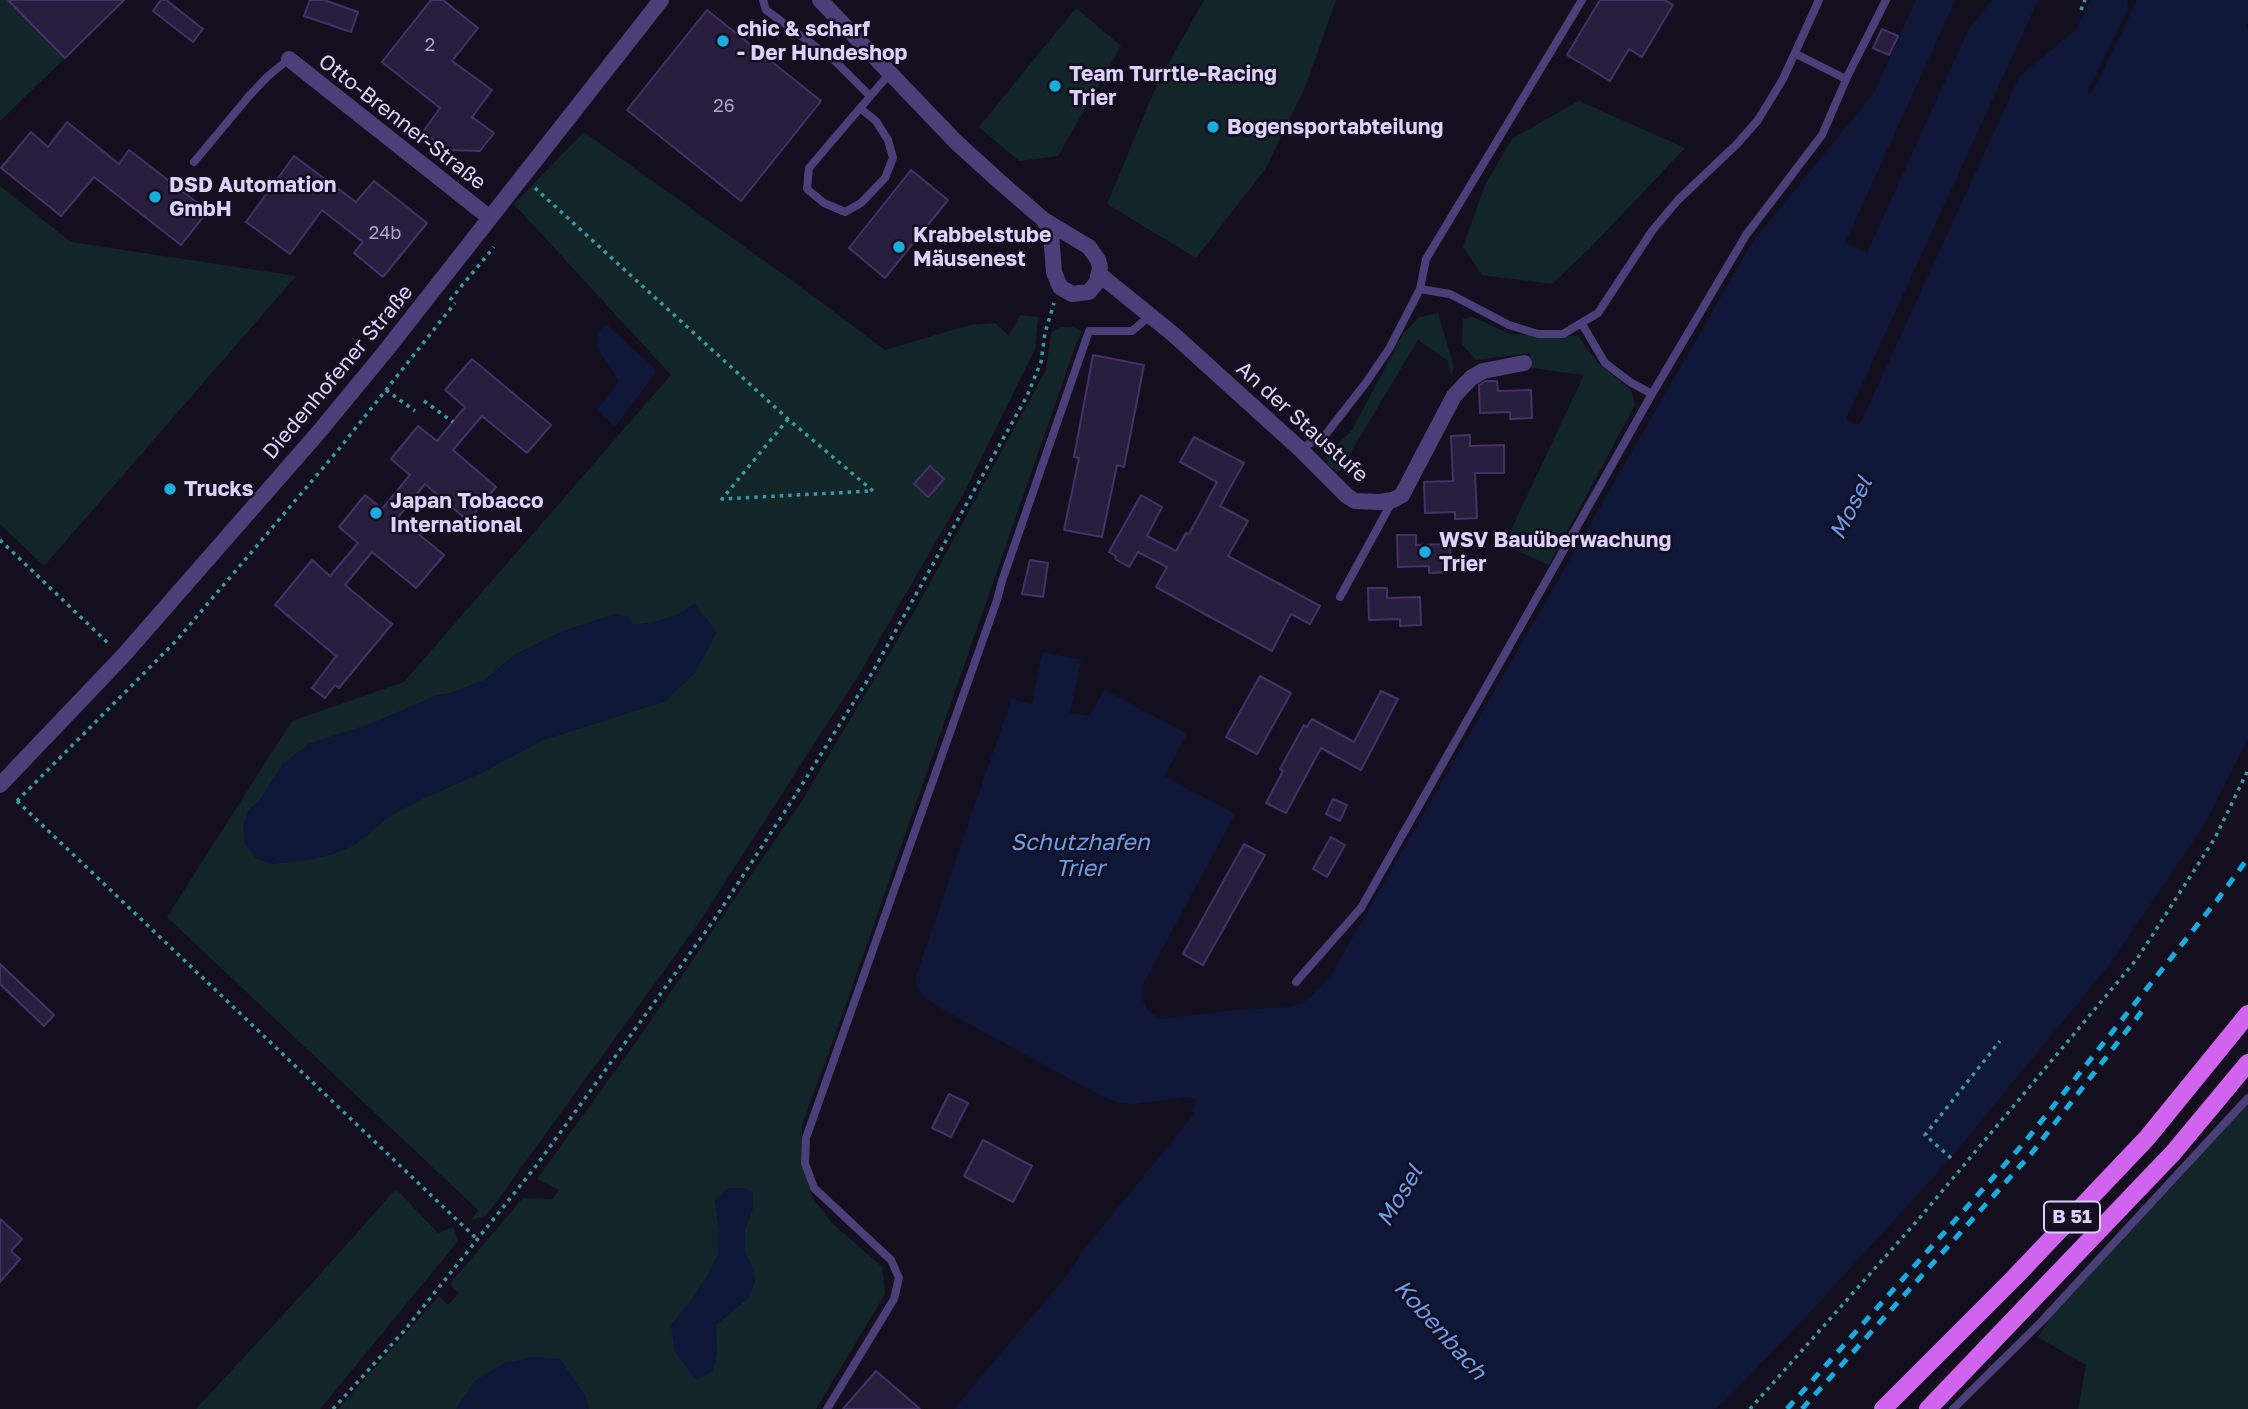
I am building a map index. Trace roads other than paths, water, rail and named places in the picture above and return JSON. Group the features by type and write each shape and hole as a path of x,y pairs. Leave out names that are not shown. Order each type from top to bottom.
{"main road":[{"name":"B 51","path":"1883,1409 2014,1278 2147,1138 2248,1014"},
{"name":"B 51","path":"1928,1409 2173,1153 2248,1063"}],"street":[{"name":"Diedenhofener Straße","path":"0,785 123,656 343,403 661,0"},
{"path":"820,0 956,142 1044,220 1089,247 1098,260 1100,275 1089,292 1072,294 1062,289 1056,281 1051,234 1044,220"},
{"name":"Otto-Brenner-Straße","path":"289,59 490,218"},
{"path":"1053,261 1059,251 1080,241"},
{"name":"An der Staustufe","path":"1100,275 1151,315 1300,449 1347,496 1354,501 1393,500"},
{"path":"1393,500 1402,495 1454,396 1471,377 1483,371 1524,363"}],"lane":[{"path":"763,0 766,10 835,61 870,96"},
{"path":"1300,449 1326,433 1389,349 1420,289 1426,260 1582,0"},
{"path":"1420,289 1450,293 1509,326 1538,334 1563,334 1598,313 1652,231 1678,200 1737,144 1758,120 1796,54 1819,0"},
{"path":"1296,982 1361,908 1652,394 1746,234 1822,135 1846,79 1886,0"},
{"path":"1796,54 1846,79"},
{"path":"194,162 249,96 289,59"},
{"path":"860,108 876,121 888,140 894,158 885,178 861,203 845,212 824,203 807,189 809,168 890,72"},
{"path":"827,1409 894,1299 899,1278 891,1260 814,1188 805,1163 806,1138 997,600 1089,331 1132,331 1151,315"},
{"path":"1582,324 1605,363 1652,394"},
{"path":"1340,597 1393,500"},
{"path":"1953,1409 2042,1321 2248,1098"}],"water":[{"path":"1916,0 1955,0 1845,243 1867,253 1968,31 1992,0 2038,0 1846,419 1855,425 1863,418 2020,76 2076,30 2091,0 2127,0 2128,8 2088,90 2089,94 2094,90 2137,0 2248,0 2248,739 2204,825 2109,965 1948,1161 1821,1300 1715,1409 954,1409 1071,1271 1082,1252 1184,1127 1193,1114 1196,1099 1188,1097 1134,1104 1101,1096 937,1006 919,993 916,976 1012,698 1032,705 1042,652 1081,660 1070,713 1089,716 1105,690 1187,734 1164,776 1235,814 1142,986 1142,998 1147,1010 1161,1019 1287,1007 1300,1004 1311,997 1331,975 1752,243 1874,93"},
{"path":"606,324 657,371 615,427 597,410 619,381 598,349 597,334"},
{"path":"694,603 717,632 695,673 666,701 543,740 481,773 391,815 355,845 333,854 270,864 256,858 245,845 243,826 248,811 260,800 283,764 309,744 373,723 438,695 485,680 516,654 563,631 616,614 630,617 632,625 656,622 679,614"},
{"path":"728,1188 744,1188 753,1193 753,1207 745,1230 745,1253 752,1266 755,1282 749,1297 716,1324 717,1354 713,1371 696,1380 675,1352 671,1325 691,1301 718,1254 719,1229 715,1199"},
{"path":"533,1357 560,1359 585,1395 589,1409 456,1409 476,1380 504,1363"}],"railway":[{"path":"1787,1409 2024,1143 2248,858"},
{"path":"1802,1409 2031,1154 2146,1006"}],"place":[{"name":"chic & scharf - Der Hundeshop","path":"723,41"},
{"name":"Team Turrtle-Racing Trier","path":"1055,86"},
{"name":"Bogensportabteilung","path":"1213,127"},
{"name":"DSD Automation GmbH","path":"155,197"},
{"name":"Krabbelstube Mäusenest","path":"899,247"},
{"name":"Trucks","path":"170,489"},
{"name":"Japan Tobacco International","path":"376,513"},
{"name":"WSV Bauüberwachung Trier","path":"1425,552"}],"water label":[{"name":"Mosel","path":"1851,508"},
{"name":"Schutzhafen Trier","path":"1080,856"},
{"name":"Mosel","path":"1400,1196"},
{"name":"Kobenbach","path":"1440,1330"}]}
